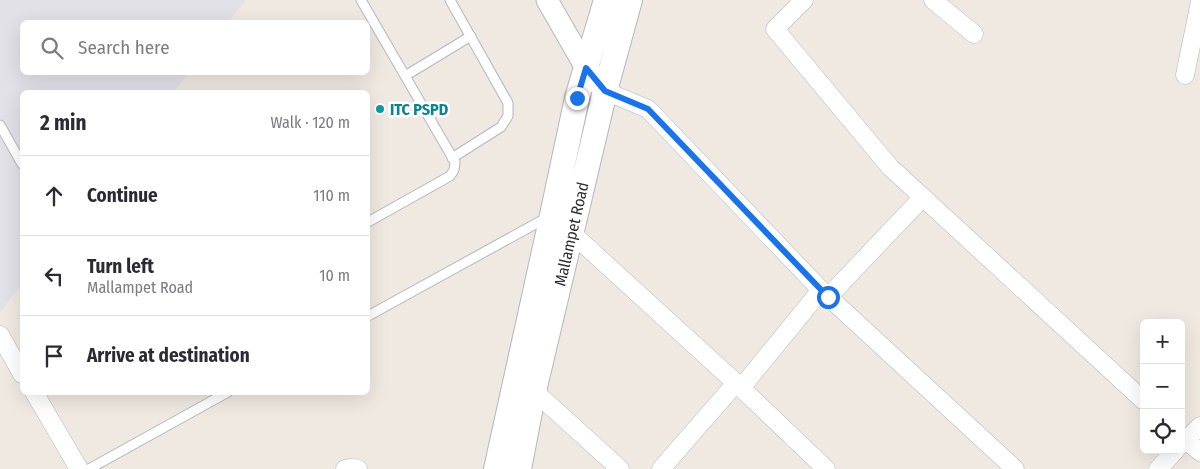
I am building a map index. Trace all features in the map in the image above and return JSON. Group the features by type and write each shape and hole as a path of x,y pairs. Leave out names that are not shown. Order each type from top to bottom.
{"main road":[{"name":"Mallampet Road","path":"519,469 525,388 552,215 577,98 606,0"},
{"name":"Mallampet Road","path":"496,469 525,388 572,233 605,91 630,0"}],"street":[{"path":"547,0 586,68 605,91 648,109 824,293 1015,469"},
{"path":"804,0 775,29 890,167 1140,397"},
{"path":"933,0 974,34"},
{"path":"1185,75 1200,2"},
{"path":"661,469 824,293 923,197"},
{"path":"552,215 826,469"},
{"path":"0,335 20,370"},
{"path":"525,388 620,469"},
{"path":"36,395 78,469"},
{"path":"1185,439 1200,426"},
{"path":"1185,445 1200,452"},
{"path":"1158,469 1171,454"},
{"path":"345,469 358,469"}],"lane":[{"path":"361,0 455,162 454,170 450,176 370,221"},
{"path":"450,0 508,103 508,116 501,127 452,158"},
{"path":"405,76 471,36"},
{"path":"0,125 20,160"},
{"path":"370,315 552,215"},
{"path":"89,469 223,395"}],"shaded area":[{"path":"0,0 246,0 230,20 20,20 20,75 187,75 175,90 20,90 20,287 0,312"}],"place":[{"name":"ITC PSPD","path":"380,109"}],"route":[{"path":"577,98 586,68 605,91 648,109 828,297"}]}
